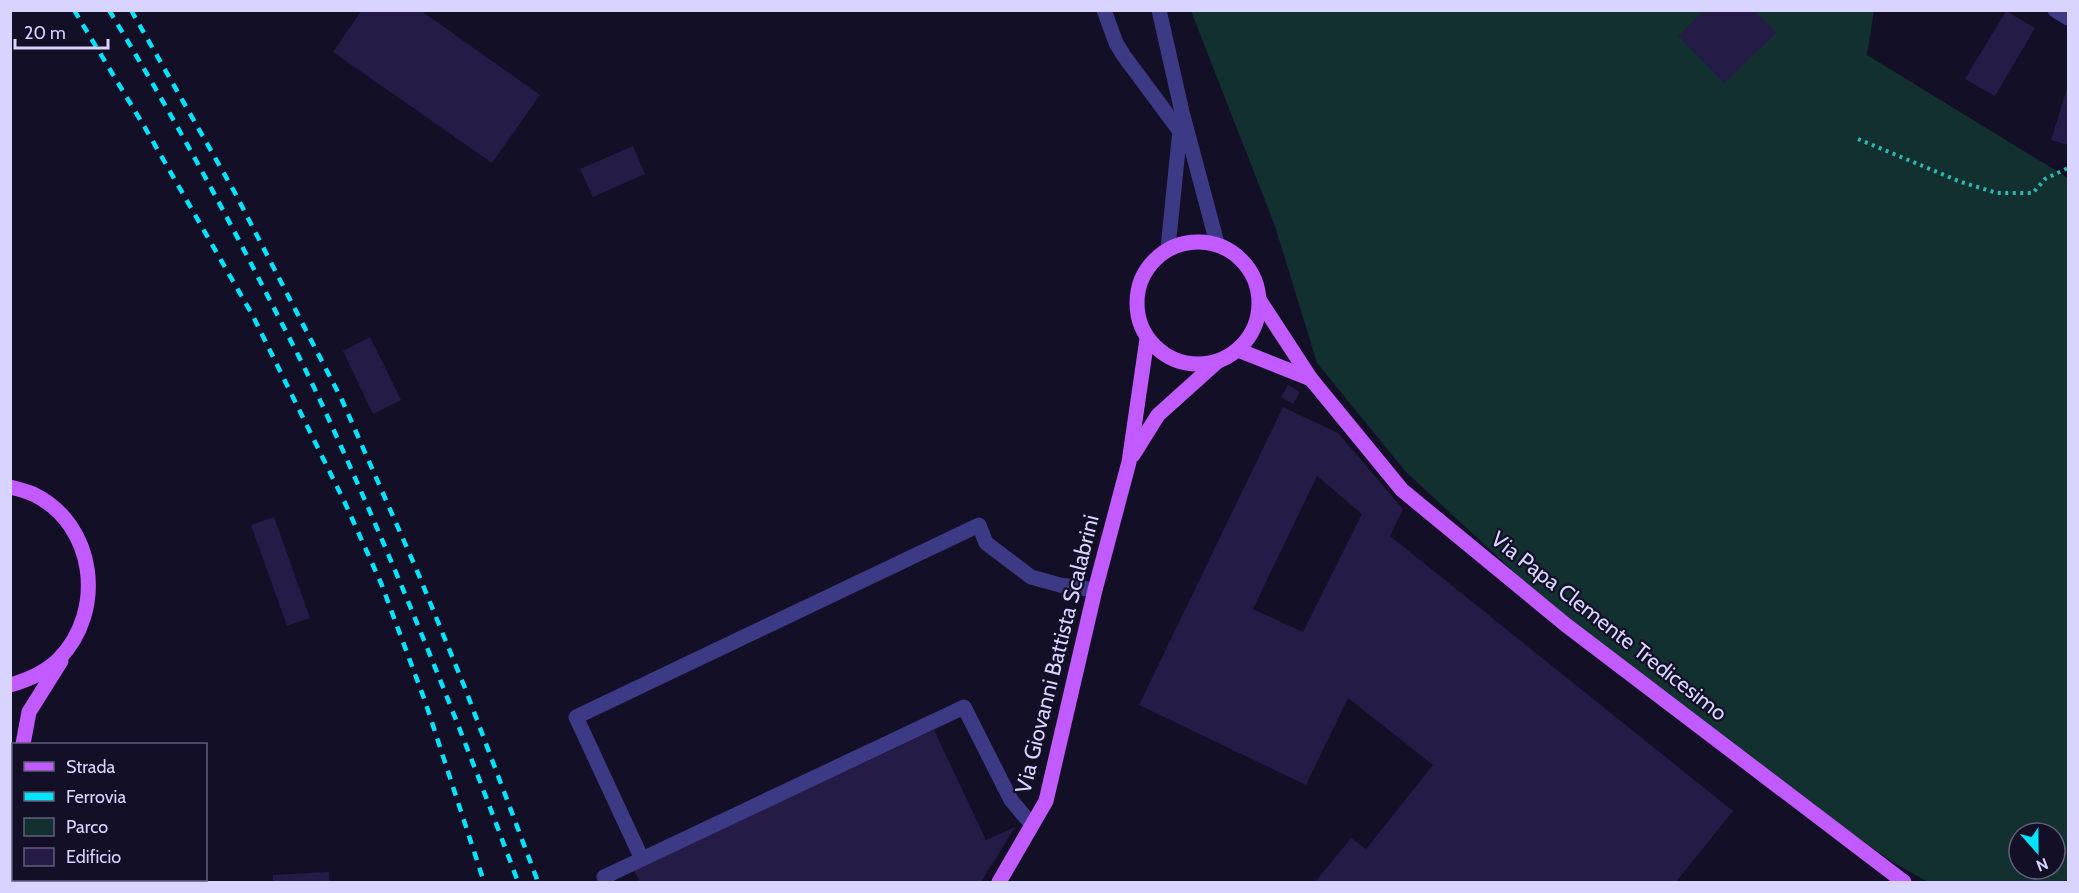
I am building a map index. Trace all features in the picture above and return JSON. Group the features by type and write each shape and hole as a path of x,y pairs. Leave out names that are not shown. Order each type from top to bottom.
{"main road":[{"path":"1192,241 1217,243 1237,254 1253,272 1260,301 1254,330 1238,350 1217,362 1196,364 1173,360 1163,354 1148,339 1138,319 1138,287 1149,264 1168,248 1192,241"},
{"name":"Via Papa Clemente Tredicesimo","path":"1260,301 1311,379 1402,489 1566,625 1904,882"},
{"name":"Via Giovanni Battista Scalabrini","path":"999,882 1046,801 1095,590 1129,462 1148,339"},
{"name":"Via Papa Clemente Tredicesimo","path":"1238,350 1311,379"},
{"name":"Via Giovanni Battista Scalabrini","path":"1129,462 1158,415 1217,362"},
{"path":"10,487 33,494 60,513 79,540 89,571 88,603 77,634 29,712 23,743"},
{"path":"10,685 32,678 58,659 77,634"}],"street":[{"path":"1104,10 1116,43 1124,56 1179,130"},
{"path":"1159,10 1182,111 1217,243"},
{"path":"2055,10 2068,18"},
{"path":"1168,248 1182,111"},
{"path":"642,859 576,717 979,525 986,543 1031,577 1060,585 1095,590"},
{"path":"607,882 604,877 964,707 1011,800 1032,825"}],"path":[{"path":"1858,139 1961,182 1996,193 2033,193 2045,179 2068,168"}],"green space":[{"path":"1191,11 1874,11 1867,55 2068,178 2068,882 1928,882 1894,863 1813,806 1553,608 1406,472 1317,363 1275,226"}],"building":[{"path":"362,10 420,10 540,95 492,163 333,52"},
{"path":"1705,10 1754,10 1776,33 1724,83 1678,36"},
{"path":"2006,11 2035,28 1995,96 1965,79"},
{"path":"2068,85 2068,145 2051,140"},
{"path":"633,146 645,174 593,197 580,169"},
{"path":"370,337 401,400 373,414 343,351"},
{"path":"1288,385 1300,392 1293,404 1281,397"},
{"path":"1283,407 1338,433 1403,509 1390,536 1733,811 1676,882 1315,882 1351,838 1366,849 1433,765 1348,698 1306,785 1139,705","holes":["1317,476 1362,514 1303,632 1253,609"]},
{"path":"274,517 310,618 287,626 251,525"},
{"path":"934,730 986,840 1015,827 981,882 640,882 634,870"},
{"path":"329,872 329,882 273,882 273,875"}],"railway":[{"path":"74,10 144,126 253,316 345,503 381,583 425,701 484,882"},
{"path":"109,10 206,178 317,395 377,528 426,645 518,882"},
{"path":"131,10 234,191 342,400 418,573 465,688 538,882"}]}
